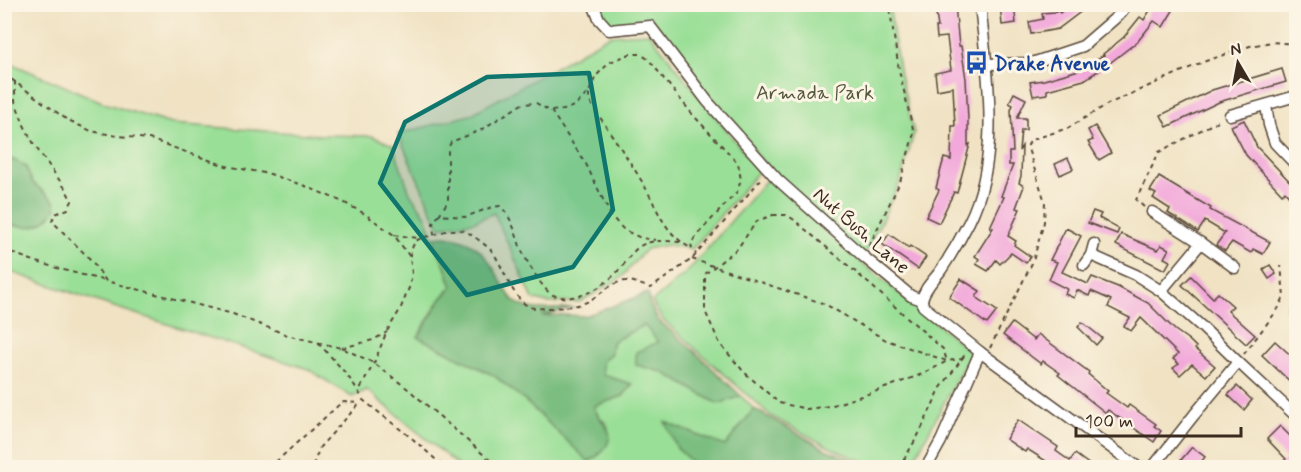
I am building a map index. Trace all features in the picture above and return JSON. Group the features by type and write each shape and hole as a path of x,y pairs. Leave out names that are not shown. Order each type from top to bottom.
{"street":[{"name":"Nut Bush Lane","path":"593,4 599,19 609,30 650,26 708,102 769,170 864,257 911,296 922,300 923,306 982,355 1139,468"},
{"path":"922,300 923,292 941,270 969,222 981,193 990,136 980,4"},
{"path":"986,64 1032,63 1083,46 1120,14 1127,4"},
{"path":"1230,115 1296,96"},
{"path":"1266,105 1275,143 1296,165"},
{"path":"1152,212 1235,268"},
{"path":"1161,291 1201,243"},
{"path":"1084,265 1093,250 1161,291 1296,416"},
{"path":"926,468 982,355"},
{"path":"1152,468 1238,362"}],"path":[{"path":"864,257 900,182 914,133 899,70 889,4"},
{"path":"899,468 920,432 940,389 964,356 982,355 1033,261 1044,222 1045,202 1029,153 1028,145 1031,140 1068,128 1108,104 1203,62 1250,46 1272,42 1296,44"},
{"path":"692,249 691,244 696,236 737,192 741,180 738,163 693,115 649,60 641,54 630,54 610,62 596,76 589,93 589,100 642,181 668,230 696,254"},
{"path":"4,74 66,119 91,131 149,139 226,166 270,174 343,202 365,214 394,236 410,257"},
{"path":"15,81 15,101 24,125 35,146 72,201 68,209 55,214 52,221 92,261 106,281"},
{"path":"550,111 564,111 576,105 589,93"},
{"path":"434,235 433,224 448,201 448,149 451,141 479,131 522,104 536,103 550,111 586,164 611,216 624,230 641,238 680,242"},
{"path":"1152,212 1136,200 1159,152 1230,115"},
{"path":"394,236 419,238 448,230 465,231 491,250 519,299 527,306 536,308 583,304 624,281 651,288 692,260 769,170"},
{"path":"439,214 465,217 500,206 508,213 521,249 535,275 546,290 559,296 592,291 618,272 640,246 659,240"},
{"path":"947,361 943,349 858,274 786,215 773,215 757,221 737,249 705,274 705,311 720,344 744,372 779,403 807,409 830,406 925,373 947,361 962,359"},
{"path":"359,391 409,288 412,274 410,257 414,243 419,238"},
{"path":"4,249 21,257 63,270 233,314 290,336 342,348 385,370 499,468"},
{"path":"692,260 825,304 886,340 947,361"},
{"path":"1238,362 1278,309 1284,297 1281,265"},
{"path":"342,348 373,340 387,331"},
{"path":"318,343 342,368 359,391 362,401 414,440 445,468"},
{"path":"269,468 342,402 362,401"},
{"path":"304,468 313,465 320,447 362,401"}],"highlighted area":[{"path":"589,73 613,210 573,267 467,295 380,183 405,122 487,77"}],"green space":[{"name":"Armada Park","path":"593,5 889,5 899,70 914,133 900,182 864,257 778,180 650,26 609,30"},
{"path":"649,33 759,171 692,249 668,245 646,249 621,278 580,302 547,303 533,299 494,213 473,222 439,227 398,134 470,115 610,35"},
{"path":"5,61 107,104 171,124 320,135 372,136 393,145 410,193 426,216 452,287 437,304 418,337 493,375 522,398 590,461 604,449 608,433 607,425 594,406 623,396 632,385 602,375 602,362 611,353 612,342 644,325 659,342 636,365 663,372 718,404 741,396 754,409 725,446 677,448 697,467 460,467 367,390 352,397 308,369 5,270 5,223 17,226 54,201 32,182 26,167 5,157"},
{"path":"5,157 26,167 32,182 54,201 56,209 40,224 28,227 5,223"},
{"path":"768,178 851,254 971,352 910,467 876,467 829,447 771,416 662,319 652,302 690,269"},
{"path":"444,236 465,241 480,251 492,265 511,297 519,305 542,309 574,308 542,316 585,316 648,293 650,304 658,320 741,396 718,404 663,372 636,365 636,352 658,342 644,325 612,342 611,353 602,362 603,375 632,384 623,396 594,406 610,436 604,449 588,461 522,398 493,375 418,337 441,299 452,287 433,237"},
{"path":"1296,283 1296,318 1286,308"},
{"path":"754,409 827,450 871,467 697,467 677,448 665,422 725,446"}],"building":[{"path":"1000,4 1014,4 1016,23 1002,25"},
{"path":"1070,4 1091,4 1058,29 1031,34 1029,22 1043,19 1042,13 1057,10 1060,13"},
{"path":"1154,4 1177,4 1163,27 1154,21 1138,41 1084,80 1047,90 1047,94 1033,96 1030,82 1079,70 1104,55 1124,37 1140,17 1144,20"},
{"path":"955,5 959,46 961,46 966,79 968,145 970,144 957,193 954,192 939,223 926,217 939,190 936,188 944,158 951,160 952,126 955,126 953,87 937,90 935,73 951,70 947,37 937,38 935,7"},
{"path":"1282,69 1286,82 1219,102 1167,127 1161,115 1212,90"},
{"path":"1014,93 1026,99 1017,118 1026,118 1026,130 1021,130 1019,151 1022,146 1019,183 1024,186 1016,208 1020,209 1008,236 1016,241 1014,245 1031,257 1026,263 1011,253 1000,264 996,260 988,271 976,264 979,259 975,256 993,228 990,227 1004,197 1001,196 1013,165 1009,165 1009,152 1013,152 1011,110 1013,105 1009,103"},
{"path":"1244,120 1257,147 1296,188 1296,204 1285,191 1282,194 1246,155 1231,126"},
{"path":"1095,126 1111,153 1099,160 1088,142 1093,140 1088,130"},
{"path":"1068,158 1073,169 1060,175 1055,164"},
{"path":"1159,177 1211,208 1210,210 1270,242 1263,254 1253,249 1251,253 1232,242 1225,251 1216,245 1225,233 1205,221 1198,232 1168,213 1170,209 1153,198 1156,194 1150,191"},
{"path":"1093,211 1101,214 1099,218 1119,229 1117,234 1088,223"},
{"path":"1066,228 1081,236 1062,272 1088,284 1092,277 1118,287 1148,303 1215,366 1206,376 1192,364 1180,375 1173,368 1179,364 1173,359 1178,354 1141,318 1131,331 1124,326 1130,318 1108,307 1111,300 1091,291 1089,296 1077,290 1074,298 1065,294 1067,289 1049,280 1057,262 1050,260"},
{"path":"889,234 926,257 918,269 882,244"},
{"path":"1121,234 1158,250 1161,245 1169,249 1164,258 1170,261 1165,270 1116,245"},
{"path":"1270,265 1276,274 1269,279 1263,270"},
{"path":"1191,276 1213,298 1218,293 1233,306 1228,311 1255,335 1246,344 1182,285"},
{"path":"961,279 980,291 976,297 997,311 987,324 949,297"},
{"path":"1082,322 1102,338 1096,345 1078,327"},
{"path":"1012,323 1034,340 1038,334 1089,372 1088,374 1108,391 1106,393 1127,408 1129,405 1156,424 1154,426 1161,431 1154,442 1108,410 1106,413 1058,375 1060,373 1043,361 1041,364 1003,335"},
{"path":"1275,341 1296,360 1296,387 1262,355"},
{"path":"1237,386 1252,400 1244,410 1228,395"},
{"path":"1018,420 1058,447 1056,451 1070,461 1075,454 1094,468 1057,468 1027,449 1025,452 1006,439"},
{"path":"1280,426 1292,438 1296,434 1296,468 1276,468 1286,459 1267,439"},
{"path":"1192,447 1205,457 1201,462 1209,468 1189,468 1181,460"}],"place":[{"name":"Drake Avenue","path":"976,63"}]}
